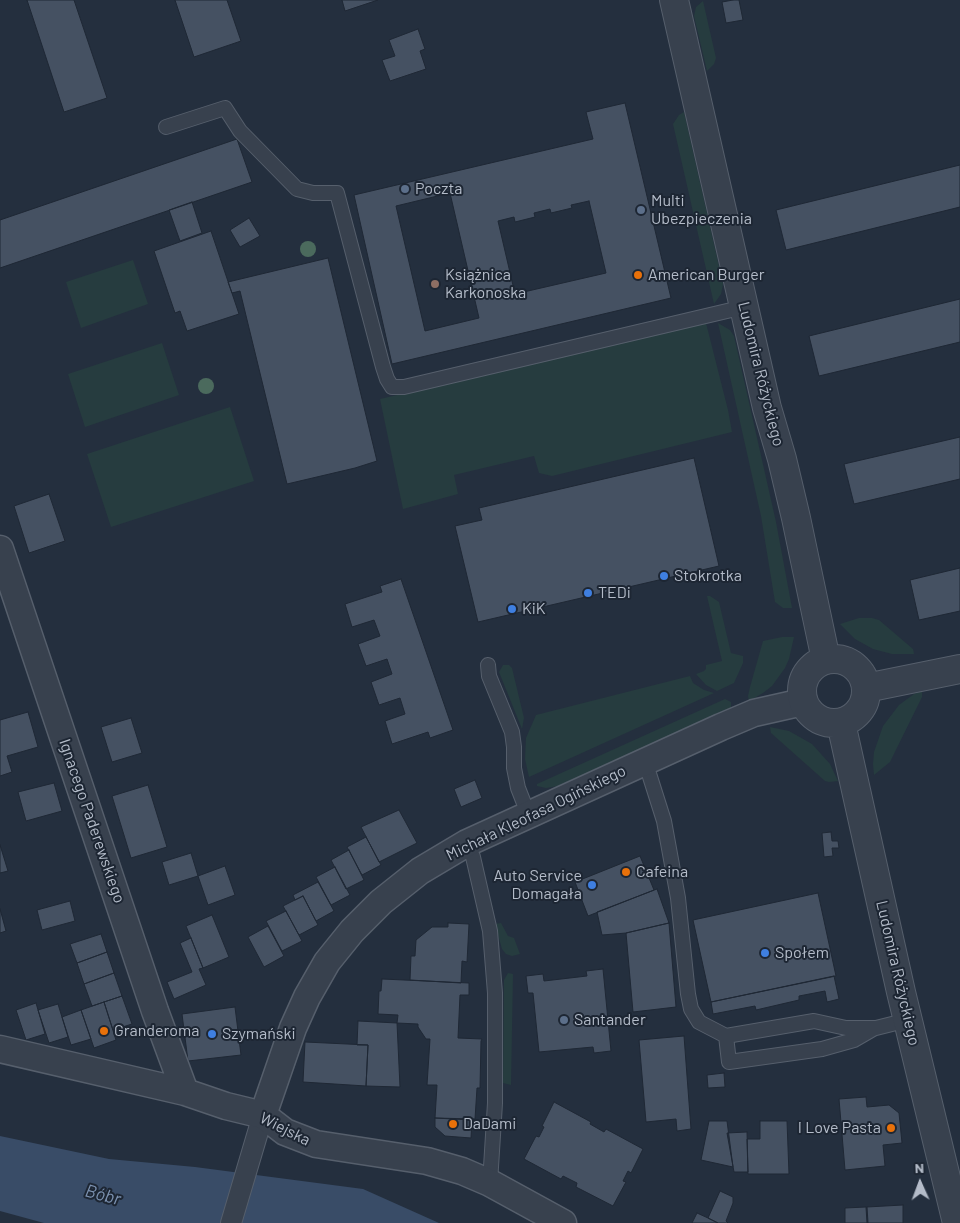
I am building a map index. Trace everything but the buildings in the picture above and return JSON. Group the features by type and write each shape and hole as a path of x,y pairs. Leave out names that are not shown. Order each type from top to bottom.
{"street":[{"name":"Ludomira Różyckiego","path":"674,0 744,307 796,518 826,660"},
{"name":"Ignacego Paderewskiego","path":"0,549 152,1002 185,1092"},
{"path":"837,659 848,662 857,668 866,688 866,696 860,710 841,723 825,723 818,720 806,709 801,688 805,676 814,666 826,660 837,659"},
{"path":"866,688 960,669"},
{"name":"Michała Kleofasa Ogińskiego","path":"232,1223 264,1115 293,1028 327,962 352,931 381,902 420,871 467,843 754,713 803,702"},
{"name":"Ludomira Różyckiego","path":"841,723 908,1020 957,1223"},
{"name":"Wiejska","path":"0,1049 185,1092 226,1106 264,1115 285,1132 316,1144 427,1161 462,1171 490,1183 563,1223"}],"lane":[{"path":"166,127 225,108 240,131 297,189 312,193 337,193 386,379 392,387 413,385 744,307"},
{"path":"488,665 489,676 512,732 514,768 518,788 528,816"},
{"path":"645,761 664,821 674,875 691,1009 698,1022 726,1036 814,1021 846,1028 876,1028 908,1020"},
{"path":"467,843 490,930 495,993 495,1103 490,1183"},
{"path":"726,1036 729,1062 822,1049 854,1040 876,1028"}],"green space":[{"path":"703,1 716,58 714,64 707,71 694,16 696,7"},
{"path":"684,112 723,284 721,294 714,304 673,124 679,115"},
{"path":"133,260 148,304 81,328 66,282"},
{"path":"706,323 732,432 552,476 539,473 534,456 454,475 458,494 403,509 380,399"},
{"path":"718,323 730,330 734,336 776,522 792,608 783,608 775,602 761,516"},
{"path":"162,343 179,395 85,427 68,374"},
{"path":"230,407 254,481 111,527 87,454"},
{"path":"707,596 719,602 731,653 743,656 743,663 734,683 717,691 706,685 696,674 704,671 706,665 722,661"},
{"path":"859,618 879,620 913,649 914,654 892,654 873,649 855,639 840,624"},
{"path":"782,637 794,637 785,668 772,686 749,701 750,687 763,641"},
{"path":"503,665 509,665 512,668 524,718 522,729 499,672"},
{"path":"690,676 693,683 704,690 714,693 529,777 525,759 526,738 536,715"},
{"path":"922,691 922,697 890,762 874,775 874,752 883,726 899,705 914,694"},
{"path":"725,699 731,702 731,709 558,786 546,788 537,786 537,784"},
{"path":"770,727 789,731 812,744 830,764 838,781 825,781 771,733"},
{"path":"501,923 508,936 514,938 520,954 512,956 506,954 502,949 495,924"},
{"path":"508,973 513,974 511,1085 503,1083 504,980"}],"water":[{"name":"Bóbr","path":"0,1136 109,1159 195,1167 363,1189 439,1223 44,1223 0,1211"}],"place":[{"name":"Poczta","path":"405,189"},
{"name":"Multi Ubezpieczenia","path":"641,210"},
{"name":"American Burger","path":"638,275"},
{"name":"Książnica Karkonoska","path":"435,284"},
{"name":"Stokrotka","path":"664,576"},
{"name":"TEDi","path":"588,593"},
{"name":"KiK","path":"512,609"},
{"name":"Cafeina","path":"626,872"},
{"name":"Auto Service Domagała","path":"592,885"},
{"name":"Społem","path":"765,953"},
{"name":"Santander","path":"564,1020"},
{"name":"Granderoma","path":"104,1031"},
{"name":"Szymański","path":"212,1034"},
{"name":"DaDami","path":"453,1124"},
{"name":"I Love Pasta","path":"891,1128"}]}
